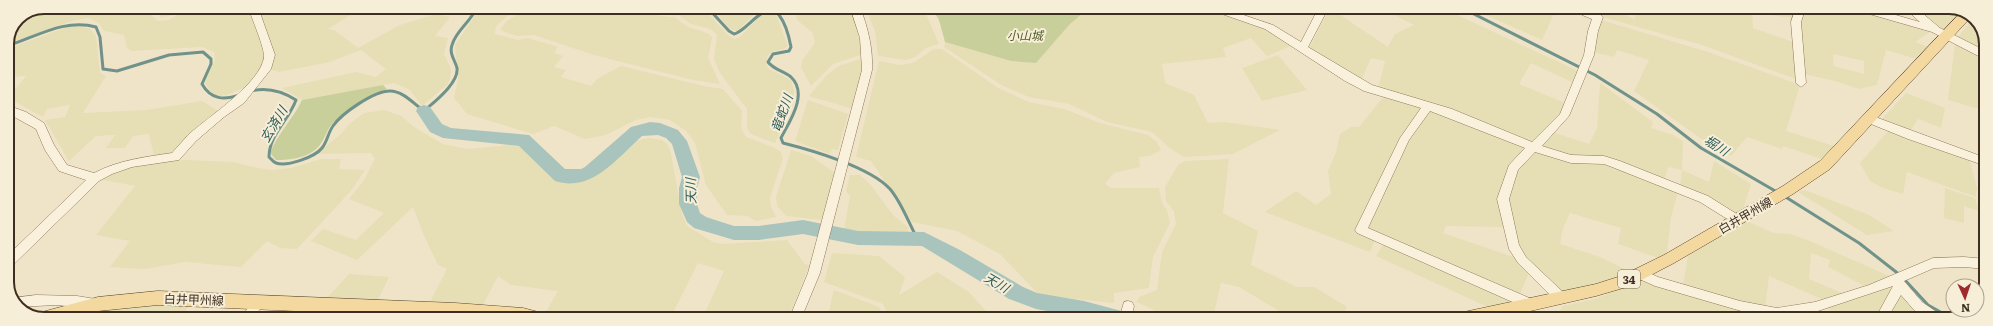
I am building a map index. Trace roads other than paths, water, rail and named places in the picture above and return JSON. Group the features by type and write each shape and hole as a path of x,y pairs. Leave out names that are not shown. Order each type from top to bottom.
{"main road":[{"name":"白井甲州線","path":"1495,312 1561,298 1610,285 1641,274 1781,194 1825,165 1870,119 1941,33 1963,17"},
{"name":"白井甲州線","path":"68,312 98,304 158,298 483,312"}],"street":[{"path":"14,257 95,178 108,171 132,164 175,157 192,138 243,97 268,66 270,55 255,14"},
{"path":"798,312 814,273 864,85 868,57 866,37 858,14"},
{"path":"1232,14 1270,27 1349,78 1368,88 1448,112 1533,147 1571,159 1604,160 1616,164 1704,200 1736,220"},
{"path":"1303,48 1320,14"},
{"path":"1561,298 1522,260 1514,246 1506,218 1503,199 1506,186 1514,168 1564,116 1584,68 1598,17 1588,14"},
{"path":"1799,14 1796,22 1801,83"},
{"path":"1878,14 1941,33 1979,52"},
{"path":"1917,14 1941,33"},
{"path":"1428,106 1405,138 1361,230 1530,304"},
{"path":"14,112 40,126 49,147 64,168 95,178"},
{"path":"1870,119 1912,136 1979,160"},
{"path":"1783,312 1815,307 1900,279 1933,262 1979,263"},
{"path":"1641,274 1655,281 1740,306 1770,312"},
{"path":"1884,312 1900,279"},
{"path":"1900,279 1918,306 1927,312"},
{"path":"22,302 67,300 98,304"},
{"path":"251,312 259,302"},
{"path":"1127,312 1128,306"}],"waterway":[{"name":"玄済川","path":"251,91 263,89 269,90 285,94 296,100 272,142 269,157 275,163 281,164 287,164 307,158 322,148 333,126 343,115 367,99 383,92 390,91 404,95 424,111 445,92 454,80 457,74 457,68 451,48 457,35 473,14"},
{"name":"竜蛇川","path":"713,14 729,31 734,34 745,28 761,14"},
{"name":"竜蛇川","path":"778,14 784,22 791,47 789,51 773,54 768,62 773,67 791,77 796,84 798,91 796,108 781,138 783,143 840,160 881,181 890,189 898,201 918,240"},
{"name":"堀川","path":"1474,14 1595,75 1657,114 1701,148 1777,192"},
{"name":"玄済川","path":"14,43 62,27 73,25 96,27 100,37 103,69 117,71 169,55 203,52 211,59 211,64 202,84 209,93 223,98 240,95"},
{"name":"天川","path":"424,111 436,128 449,134 523,140 561,176 583,176 591,172 637,131 650,128 660,129 672,134 679,141 691,177 688,188 688,204 693,217 700,223 734,233 759,233 803,227 858,238 924,239 954,255 1016,293 1036,301 1095,312"},
{"name":"堀川","path":"1784,196 1859,243 1900,275"},
{"name":"堀川","path":"1904,279 1928,305 1940,312"}],"park label":[{"name":"小山城","path":"1025,35"}]}
